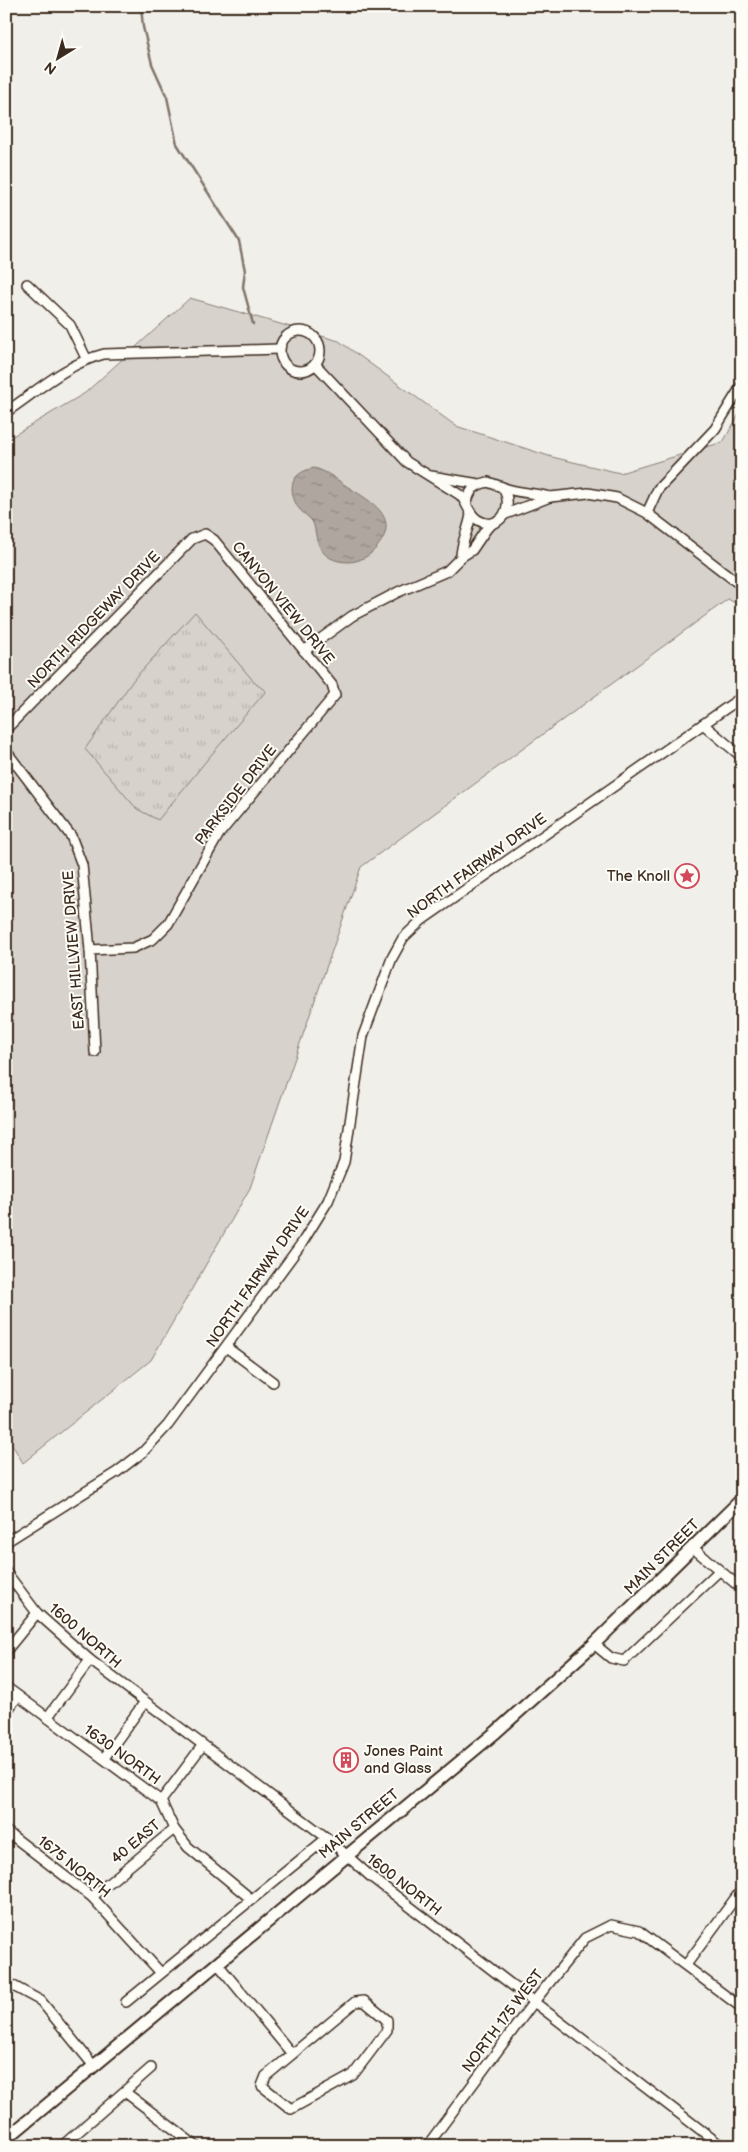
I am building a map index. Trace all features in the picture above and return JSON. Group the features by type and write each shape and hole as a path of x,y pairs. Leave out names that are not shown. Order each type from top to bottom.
{"main road":[{"name":"MAIN STREET","path":"6,2139 496,1732 594,1644 742,1499"}],"street":[{"path":"27,284 70,325 86,358"},
{"path":"299,330 306,331 318,342 320,350 319,358 315,364 308,370 300,371 292,370 285,365 280,357 279,349 286,336 299,330"},
{"path":"6,412 86,358 104,354 279,349"},
{"path":"315,364 406,462 460,495 467,502 471,514 467,532 461,546 460,557"},
{"path":"646,513 658,489 715,429 742,385"},
{"path":"431,476 479,484 488,482 513,492 538,493 550,497"},
{"path":"467,502 469,494 479,484"},
{"path":"502,487 509,501 506,514"},
{"path":"304,651 352,616 398,592 447,571 460,557 472,550 487,528 506,514 550,497 588,493 617,498 646,513 742,586"},
{"path":"471,514 482,522 495,522"},
{"name":"CANYON VIEW DRIVE","path":"204,534 214,540 332,685 335,695"},
{"name":"NORTH RIDGEWAY DRIVE","path":"6,729 192,539 204,534"},
{"name":"PARKSIDE DRIVE","path":"90,950 133,948 153,939 168,924 220,834 335,695"},
{"name":"NORTH FAIRWAY DRIVE","path":"6,1542 117,1472 143,1452 168,1425 302,1243 328,1201 344,1162 363,1036 392,958 403,938 422,920 742,697"},
{"path":"703,724 742,757"},
{"name":"EAST HILLVIEW DRIVE","path":"6,751 71,836 82,865 90,950 95,1052"},
{"path":"226,1347 273,1382"},
{"path":"693,1548 742,1589"},
{"path":"594,1644 611,1658 624,1662 719,1571"},
{"name":"1600 NORTH","path":"6,1572 37,1613 90,1660 144,1703 327,1838 346,1856 533,2003 719,2144 729,2146"},
{"path":"6,1651 37,1613"},
{"path":"47,1718 90,1660"},
{"name":"1630 NORTH","path":"6,1687 161,1801 174,1829 188,1847 251,1899"},
{"path":"6,1712 18,1696"},
{"path":"104,1758 144,1703"},
{"path":"161,1801 202,1746"},
{"name":"40 EAST","path":"92,1897 174,1829"},
{"name":"1675 NORTH","path":"6,1831 92,1897 161,1973"},
{"path":"126,2002 327,1838"},
{"path":"742,1889 686,1965 742,2008"},
{"name":"NORTH 175 WEST","path":"427,2146 533,2003 585,1938 611,1925 639,1931 686,1965"},
{"path":"217,1963 292,2054"},
{"path":"6,1982 41,2001 93,2065"},
{"path":"364,2001 387,2020 387,2030 353,2076 291,2109 262,2086 266,2076 292,2054 355,2002 364,2001"},
{"path":"62,2146 151,2068"},
{"path":"125,2092 196,2146"}],"green space":[{"path":"190,298 339,341 456,426 552,457 620,473 723,442 742,409 742,607 728,599 361,867 250,1188 151,1360 23,1463 6,1434 6,440 85,393"},
{"path":"195,612 256,684 266,691 158,820 137,809 85,749 134,679"}],"water":[{"path":"314,468 328,473 365,498 380,511 385,519 384,536 377,547 364,558 352,562 338,561 326,555 320,548 312,521 297,506 292,491 292,485 297,476 301,472"}],"waterway":[{"path":"141,6 143,27 152,64 167,97 177,144 239,241 245,271 243,287 253,324"}],"place":[{"name":"The Knoll","path":"687,876"},
{"name":"Jones Paint and Glass","path":"346,1760"}]}
